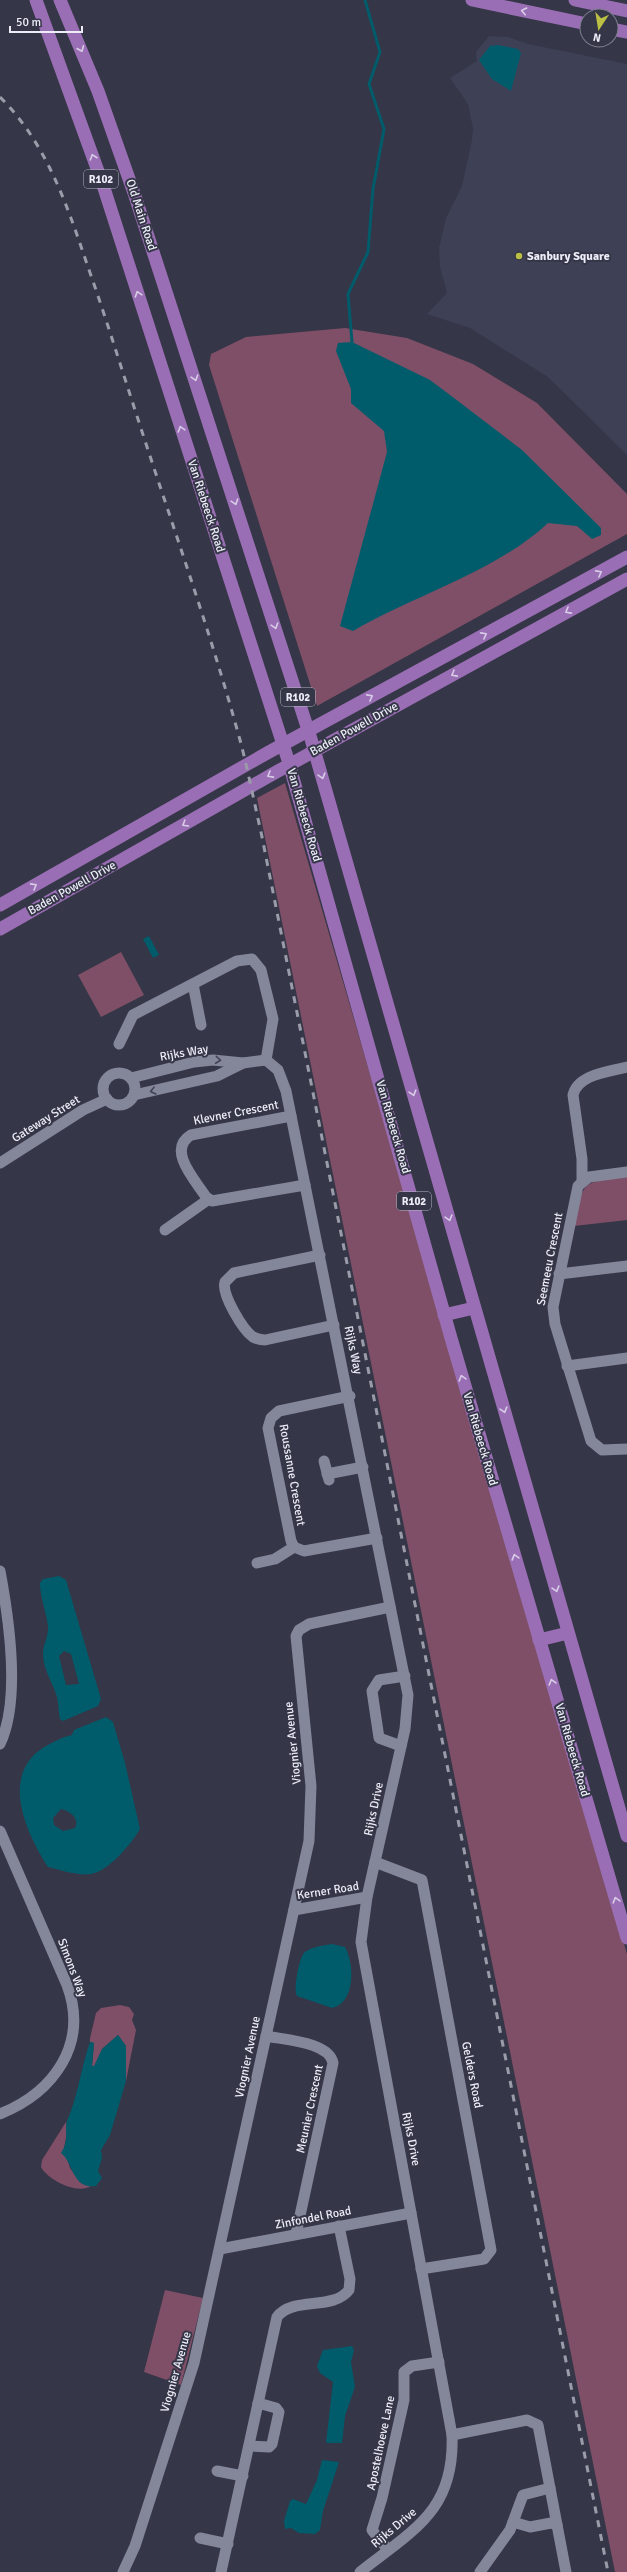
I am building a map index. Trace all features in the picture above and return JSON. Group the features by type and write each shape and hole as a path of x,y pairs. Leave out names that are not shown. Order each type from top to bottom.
{"main road":[{"path":"37,2 59,0"},
{"name":"Old Main Road","path":"59,0 110,123 183,341 311,739 474,1308"},
{"path":"472,0 579,22"},
{"path":"575,0 627,11"},
{"name":"Van Riebeeck Road","path":"37,2 103,185 288,760 444,1315 627,1938"},
{"name":"Baden Powell Drive","path":"0,905 336,715 627,557"},
{"name":"Baden Powell Drive","path":"0,929 218,804 627,579"},
{"path":"444,1315 474,1308"},
{"name":"R102","path":"474,1308 627,1836"},
{"path":"539,1640 568,1633"}],"street":[{"path":"120,1044 133,1015 237,960 252,959 257,963 263,976 273,1019 266,1060"},
{"path":"192,984 201,1025"},
{"name":"Rijks Way","path":"131,1078 176,1066 213,1060 243,1063 266,1060 278,1070 283,1080 304,1185 350,1396 390,1607 405,1676"},
{"name":"Rijks Way","path":"134,1095 217,1076 243,1063"},
{"path":"176,1066 180,1084"},
{"name":"Seemeeu Crescent","path":"627,1067 582,1080 573,1095 582,1159 582,1180 578,1186 559,1274 553,1313 567,1366 591,1441 602,1450 627,1449"},
{"path":"120,1072 131,1078 135,1085 134,1095 127,1103 122,1105 107,1099 103,1089 110,1075 120,1072"},
{"name":"Gateway Street","path":"0,1163 83,1110 107,1099"},
{"name":"Klevner Crescent","path":"209,1199 182,1159 180,1151 184,1140 195,1134 291,1116"},
{"path":"582,1180 589,1177 627,1172"},
{"path":"165,1230 209,1199 218,1201 304,1185"},
{"path":"320,1255 234,1273 225,1282 224,1294 250,1334 257,1339 265,1340 334,1325"},
{"path":"559,1274 627,1266"},
{"path":"567,1366 627,1358"},
{"name":"Roussanne Crescent","path":"294,1547 291,1541 268,1428 269,1421 279,1410 350,1396"},
{"path":"324,1460 328,1477 363,1467"},
{"path":"257,1563 275,1559 294,1547 304,1552 377,1538"},
{"path":"0,1572 5,1600 11,1699 10,1717 0,1744"},
{"name":"Viognier Avenue","path":"123,2572 145,2516 194,2363 309,1841 311,1786 296,1636 299,1630 309,1624 390,1607"},
{"path":"401,1746 379,1738 372,1691 379,1680 405,1676"},
{"name":"Rijks Drive","path":"360,2572 423,2522 438,2504 449,2481 453,2457 452,2435 439,2362 361,1948 361,1929 367,1897 408,1710 405,1676"},
{"name":"Simons Way","path":"0,1831 67,1985 73,2004 74,2022 68,2052 54,2076 29,2098 0,2114"},
{"name":"Gelders Road","path":"375,1862 422,1880 491,2250 484,2259 421,2269"},
{"name":"Kerner Road","path":"294,1910 367,1897"},
{"name":"Meunier Crescent","path":"266,2036 322,2048 331,2055 333,2063 296,2234"},
{"name":"Zinfondel Road","path":"220,2248 411,2213"},
{"path":"221,2572 243,2476 274,2325 280,2313 284,2310 340,2298 349,2290 350,2279 339,2226"},
{"name":"Apostelhoeve Lane","path":"388,2550 372,2530 382,2498 404,2400 404,2372 412,2366 439,2362"},
{"path":"249,2446 269,2447 272,2444 279,2412 276,2408 258,2403"},
{"path":"452,2435 527,2420 535,2422 538,2425 566,2572"},
{"path":"216,2471 243,2476"},
{"path":"480,2572 505,2538 513,2522 523,2495 550,2488"},
{"path":"513,2522 530,2527 551,2523 557,2525"},
{"path":"200,2538 228,2544"}],"shaded area":[{"path":"489,36 508,37 528,44 627,64 627,455 548,377 470,328 427,314 447,293 440,267 439,248 446,218 462,186 472,140 473,128 468,104 450,78 477,61 476,52"},
{"path":"498,45 518,49 521,53 511,91 492,79 479,60 490,46"},
{"path":"345,328 407,338 473,364 537,403 627,494 627,534 317,706 209,365 211,354 246,337"},
{"path":"352,342 430,380 522,450 601,528 601,535 592,539 577,526 548,523 528,540 505,555 455,582 377,618 353,631 340,626 387,452 384,431 351,403 351,389 336,351 338,343"},
{"path":"285,783 627,1954 627,2572 615,2572 257,798"},
{"path":"149,936 159,955 153,958 143,939"},
{"path":"121,952 144,995 101,1017 78,975"},
{"path":"627,1177 627,1220 574,1226 580,1199 587,1186 600,1181"},
{"path":"59,1576 66,1580 101,1699 98,1706 63,1721 60,1719 57,1697 44,1661 43,1652 48,1634 48,1626 40,1588 40,1583 43,1579","holes":["64,1651 71,1654 79,1684 66,1685 59,1656"]},
{"path":"106,1717 113,1722 125,1763 140,1829 131,1842 112,1863 98,1872 91,1874 75,1873 48,1867 31,1837 21,1804 20,1788 23,1772 31,1759 44,1747 61,1738 72,1735 74,1730","holes":["61,1809 71,1813 75,1818 75,1828 63,1831 54,1825 53,1818"]},
{"path":"332,1944 345,1947 350,1963 351,1982 345,1999 340,2005 332,2008 297,1996 296,1981 299,1966 305,1952"},
{"path":"120,2005 129,2007 134,2014 132,2020 136,2030 126,2081 126,2046 118,2035 102,2049 95,2066 92,2066 94,2043 90,2042 96,2013 101,2008"},
{"path":"118,2035 126,2046 126,2081 110,2135 101,2150 102,2158 98,2171 102,2178 96,2186 88,2186 82,2184 78,2180 69,2163 61,2153 66,2139 66,2124 74,2102 90,2042 94,2043 92,2066 94,2066 102,2049"},
{"path":"66,2122 68,2129 64,2148 70,2168 80,2182 91,2186 78,2189 63,2185 50,2177 41,2167 42,2160"},
{"path":"165,2290 203,2298 181,2385 144,2372"},
{"path":"352,2346 354,2350 351,2362 355,2387 345,2416 342,2443 326,2443 333,2382 320,2373 317,2366 323,2350"},
{"path":"322,2460 339,2462 323,2511 320,2530 315,2534 299,2533 291,2528 285,2529 284,2521 290,2501 293,2499 306,2504 317,2480"}],"waterway":[{"path":"352,342 348,294 368,252 373,189 384,129 369,84 380,52 365,0"}],"railway":[{"path":"0,97 31,135 43,155 54,176 72,221 203,617 243,751 261,832 608,2572"}],"place":[{"name":"Sanbury Square","path":"519,256"}]}
